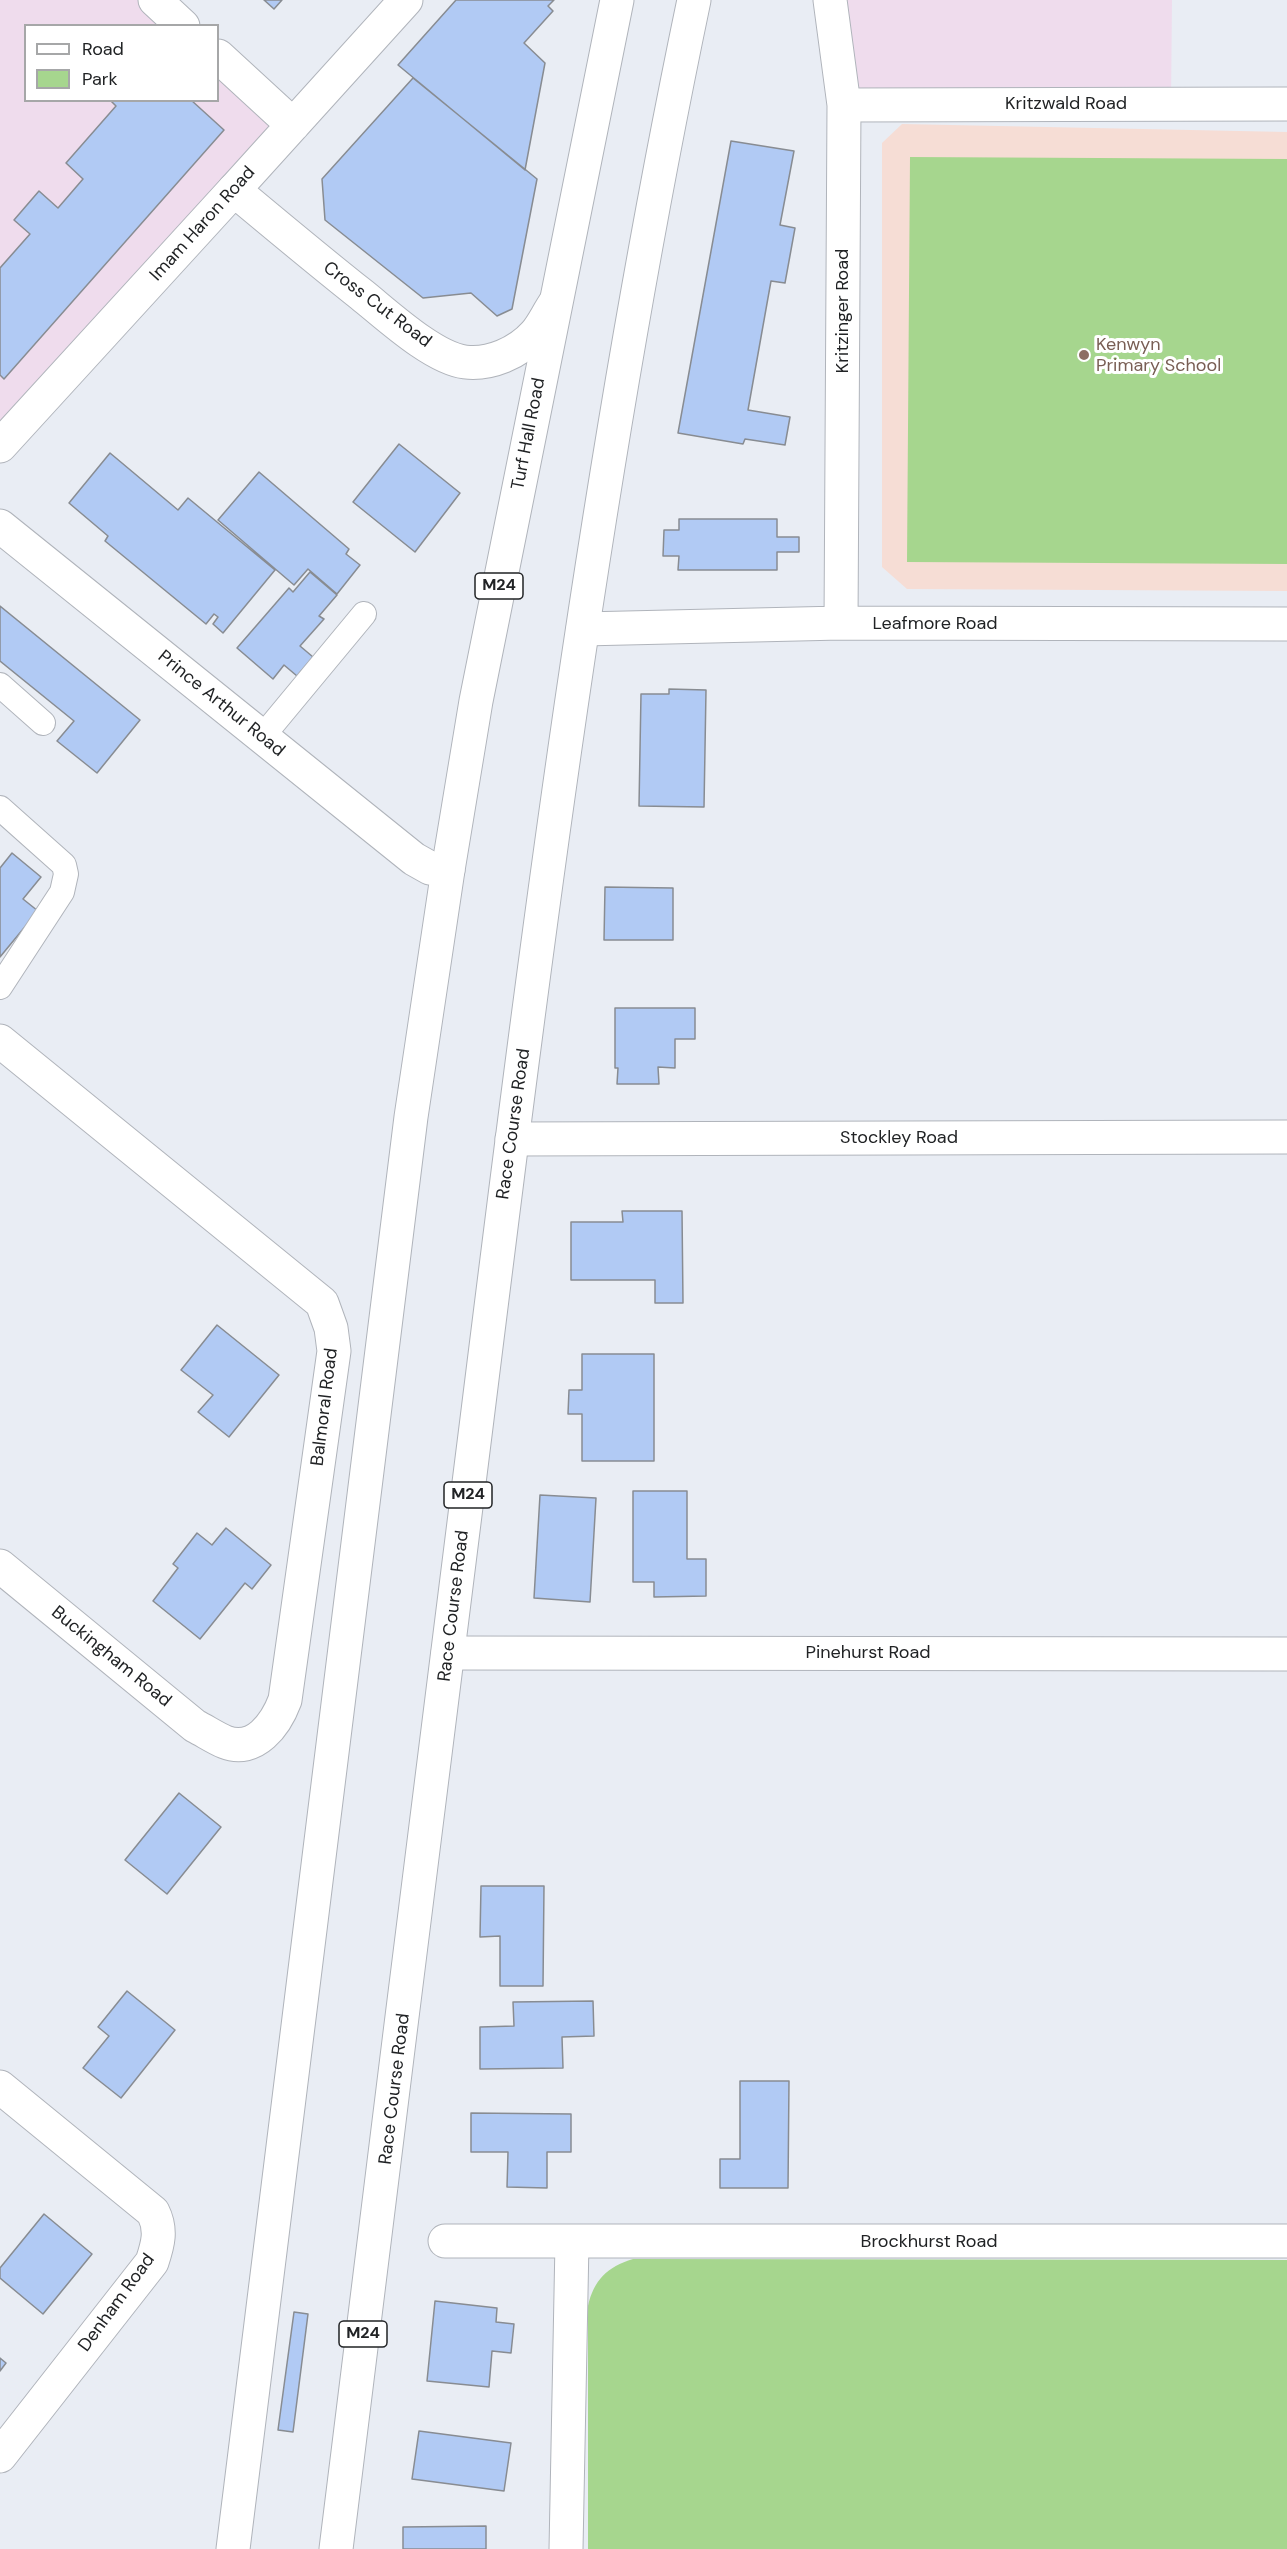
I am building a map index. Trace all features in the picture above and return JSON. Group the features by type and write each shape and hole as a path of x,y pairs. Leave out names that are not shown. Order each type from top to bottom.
{"street":[{"path":"155,0 181,24"},
{"name":"Imam Haron Road","path":"0,446 406,0"},
{"name":"Turf Hall Road","path":"448,870 476,701 617,0"},
{"name":"M24","path":"583,629 638,292 694,0"},
{"name":"Kritzinger Road","path":"830,0 844,105 841,623"},
{"path":"219,57 293,125"},
{"name":"Kritzwald Road","path":"844,105 1287,104"},
{"name":"Cross Cut Road","path":"234,190 411,334 449,357 463,362 480,362 498,358 517,349 535,334 555,303"},
{"name":"Prince Arthur Road","path":"0,526 414,859 430,868 448,870"},
{"name":"Leafmore Road","path":"583,629 841,623 1287,624"},
{"name":"Race Course Road","path":"336,2549 512,1139 583,629"},
{"name":"M24","path":"233,2549 411,1117 448,870"},
{"name":"Balmoral Road","path":"0,1041 275,1263 322,1303 327,1313 334,1352 285,1700 272,1727 253,1742 227,1743"},
{"name":"Stockley Road","path":"512,1139 1287,1137"},
{"name":"Buckingham Road","path":"0,1566 195,1726 227,1743"},
{"name":"Pinehurst Road","path":"448,1653 1287,1654"},
{"name":"Denham Road","path":"0,2087 153,2212 159,2223 158,2247 152,2262 0,2456"},
{"name":"Brockhurst Road","path":"445,2241 1287,2241"},
{"path":"566,2549 572,2242"}],"lane":[{"path":"262,737 364,614"},
{"path":"0,685 43,723"},
{"path":"0,808 64,865 66,874 62,892 0,987"}],"shaded area":[{"path":"0,0 155,0 182,24 24,24 24,102 219,102 219,57 293,125 0,446"},
{"path":"830,0 1172,0 1171,104 844,105"},
{"name":"Kenwyn Primary School","path":"902,124 1287,132 1287,591 907,589 882,567 882,143"}],"green space":[{"name":"Kenwyn Primary School","path":"910,157 1287,159 1287,564 907,562"},
{"path":"633,2259 1287,2260 1287,2549 588,2549 588,2306 594,2289 603,2276 616,2266"}],"building":[{"path":"264,0 282,0 274,9"},
{"path":"456,0 554,0 548,6 553,11 524,43 545,63 525,170 398,65"},
{"path":"413,78 537,179 512,309 497,316 471,293 423,298 325,220 322,179"},
{"path":"112,102 193,102 224,130 4,379 0,375 0,268 30,234 14,220 39,191 58,208 83,179 66,163 116,106"},
{"path":"731,141 794,151 780,225 795,228 785,283 771,281 748,410 790,417 785,445 745,439 743,444 678,433"},
{"path":"399,444 460,493 415,552 353,502"},
{"path":"110,453 178,510 188,498 275,570 223,633 213,624 218,617 214,614 206,624 105,541 108,536 69,503"},
{"path":"259,472 349,549 346,554 360,565 337,594 308,569 294,585 218,520"},
{"path":"679,519 777,519 777,537 799,537 799,552 777,552 777,570 678,570 679,556 663,556 664,530 679,530"},
{"path":"310,572 337,595 319,616 324,619 300,646 313,657 297,676 284,665 273,679 237,648 289,588 293,592"},
{"path":"0,606 140,720 97,773 57,741 74,721 0,661"},
{"path":"669,689 706,690 704,807 639,806 641,694 669,694"},
{"path":"12,853 41,877 23,899 38,911 0,957 0,868"},
{"path":"605,887 673,888 673,940 604,940"},
{"path":"615,1008 695,1008 695,1039 675,1039 675,1068 658,1067 659,1084 617,1084"},
{"path":"622,1211 682,1211 683,1303 655,1303 655,1280 571,1280 571,1222 623,1222"},
{"path":"217,1325 279,1375 229,1437 198,1412 213,1395 181,1370"},
{"path":"582,1354 654,1354 654,1461 582,1461 582,1414 568,1414 569,1390 582,1390"},
{"path":"633,1491 687,1491 687,1559 706,1559 706,1596 654,1597 654,1582 633,1582"},
{"path":"540,1495 596,1498 590,1602 534,1598"},
{"path":"226,1528 271,1565 252,1589 245,1583 200,1639 153,1601 178,1568 173,1564 197,1533 212,1545"},
{"path":"179,1793 221,1827 167,1894 125,1860"},
{"path":"481,1886 544,1886 543,1986 500,1986 500,1936 480,1937"},
{"path":"127,1991 175,2030 121,2098 83,2068 109,2036 98,2027"},
{"path":"593,2001 594,2036 562,2037 563,2068 480,2069 480,2027 514,2026 513,2002"},
{"path":"740,2081 789,2081 788,2188 720,2188 720,2159 740,2159"},
{"path":"471,2113 571,2114 571,2152 547,2152 547,2188 507,2187 508,2152 471,2152"},
{"path":"44,2214 92,2254 43,2314 0,2278 0,2268"},
{"path":"435,2301 497,2308 496,2322 514,2324 511,2353 492,2351 489,2387 427,2381"},
{"path":"294,2312 308,2314 293,2432 278,2430"},
{"path":"0,2358 6,2363 0,2371"},
{"path":"419,2431 511,2443 504,2491 412,2479"},
{"path":"486,2526 486,2549 403,2549 403,2527"}],"place":[{"name":"Kenwyn Primary School","path":"1084,355"}]}
